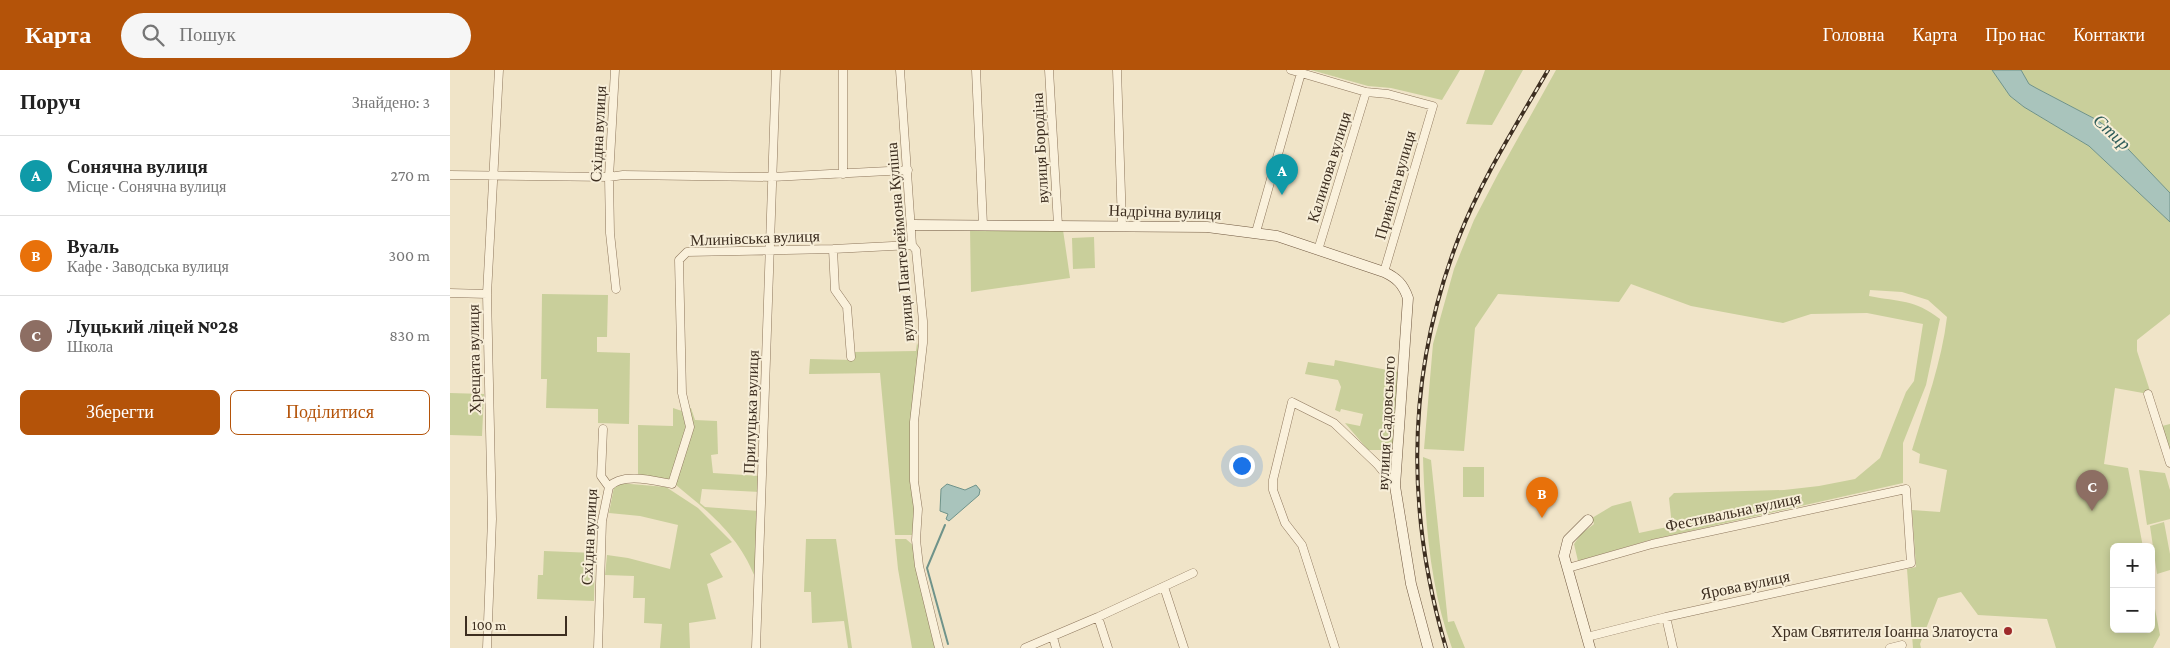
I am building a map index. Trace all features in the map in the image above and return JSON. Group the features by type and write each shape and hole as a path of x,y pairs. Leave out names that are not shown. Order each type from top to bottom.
{"street":[{"name":"Хрещата вулиця","path":"487,648 492,519 487,294 499,70"},
{"name":"Східна вулиця","path":"615,70 609,177 610,233 616,289"},
{"name":"Прилуцька вулиця","path":"756,648 776,70"},
{"path":"843,70 843,174"},
{"name":"вулиця Пантелеймона Куліша","path":"900,70 912,244 916,250 923,321 923,343 914,422 914,481 918,509 916,540 919,566 939,648"},
{"path":"976,70 983,225"},
{"name":"вулиця Бородіна","path":"1049,70 1058,225"},
{"path":"1117,70 1122,225"},
{"path":"1291,70 1366,92"},
{"path":"1256,232 1301,73"},
{"name":"Привітна вулиця","path":"1366,92 1388,94 1433,106 1384,272"},
{"name":"Калинова вулиця","path":"1318,250 1366,92"},
{"path":"450,175 772,177 908,170"},
{"name":"Надрічна вулиця","path":"912,225 1198,226 1256,232 1277,236 1384,272 1395,278 1404,287"},
{"name":"Млинівська вулиця","path":"609,487 613,482 625,479 672,484 690,427 682,393 679,260 687,252 834,249 912,244"},
{"path":"834,249 835,290 847,307 851,357"},
{"name":"вулиця Садовського","path":"1404,287 1408,298 1395,486 1411,584 1428,648"},
{"path":"450,293 487,294"},
{"path":"2148,394 2170,463"},
{"path":"1335,648 1302,545 1285,523 1273,490 1273,480 1292,402 1334,422 1377,464 1395,486"},
{"name":"Східна вулиця","path":"598,648 602,521 609,487 601,476 603,429"},
{"name":"Ярова вулиця","path":"1587,636 1666,616 1910,563 1906,489"},
{"name":"Фестивальна вулиця","path":"1568,568 1652,544 1906,489"},
{"path":"1588,520 1568,540 1564,556 1590,648"},
{"path":"1025,648 1164,587 1192,572"},
{"path":"1164,587 1184,648"},
{"path":"1666,616 1673,648"},
{"path":"1098,617 1108,648"},
{"path":"1053,637 1056,648"},
{"path":"1890,648 1902,645"}],"green space":[{"path":"1311,70 1460,70 1442,100 1391,88 1368,86"},
{"path":"1485,70 1523,70 1492,125 1466,124"},
{"path":"1556,70 1992,70 2010,96 2024,107 2089,146 2170,222 2170,314 2137,340 2137,351 2150,391 2143,393 2115,388 2104,464 2128,468 2142,543 2110,543 2110,633 2155,633 2155,609 2160,635 2153,648 2056,648 2047,619 1978,615 1961,592 1938,598 1920,644 1921,648 1913,648 1907,569 1916,567 1912,510 1940,512 1947,470 1919,463 1920,454 1912,450 1937,367 1947,317 1928,300 1902,292 1870,290 1869,296 1914,305 1940,319 1926,385 1903,443 1903,483 1650,540 1578,561 1574,544 1581,534 1594,524 1592,518 1612,506 1631,501 1639,533 1672,526 1669,498 1674,493 1784,490 1855,479 1880,458 1906,392 1914,381 1923,324 1867,313 1811,314 1783,323 1691,306 1631,284 1619,302 1498,294 1475,328 1464,451 1424,449 1433,344 1454,269 1474,220"},
{"path":"2021,70 2170,70 2170,193 2108,128 2097,120 2029,84"},
{"path":"970,228 1063,230 1070,278 971,292"},
{"path":"1094,237 1095,268 1073,269 1072,238"},
{"path":"542,294 608,295 607,337 597,337 597,352 630,353 629,424 598,423 598,409 546,408 547,379 541,379"},
{"path":"917,343 920,351 912,422 916,509 914,535 895,535 880,373 809,374 810,359 854,360 853,352 916,351"},
{"path":"1335,360 1398,372 1395,450 1368,450 1345,423 1360,426 1363,414 1341,409 1340,412 1335,410 1341,387 1338,380 1305,374 1308,362 1334,366"},
{"path":"450,393 484,394 482,436 450,435"},
{"path":"673,408 682,411 688,427 671,478 666,480 638,477 638,425 673,426"},
{"path":"689,408 691,408 695,420 717,421 718,454 711,455 713,473 760,476 760,492 702,489 700,503 705,507 759,511 755,577 740,549 722,526 676,485 692,428"},
{"path":"2170,424 2170,450 2162,426"},
{"path":"1423,457 1431,460 1448,622 1454,621 1465,648 1452,648 1438,602 1427,530"},
{"path":"1463,467 1484,467 1484,497 1463,497"},
{"path":"2139,470 2165,473 2170,490 2170,519 2147,525"},
{"path":"619,483 666,487 698,508 732,542 710,554 723,577 707,584 716,619 689,623 690,648 660,648 662,624 644,623 645,598 633,598 634,576 605,575 607,555 628,558 670,569 678,525 640,516 609,513 614,487"},
{"path":"2164,522 2170,554 2170,570 2157,574 2155,543 2152,543 2150,526"},
{"path":"806,539 836,539 852,648 848,648 844,621 812,623 811,592 804,592"},
{"path":"895,539 906,539 914,546 937,648 912,648 898,569"},
{"path":"544,551 595,553 594,601 537,599 538,575 543,575"}],"water":[{"name":"Стир","path":"1992,70 2021,70 2029,84 2097,120 2108,128 2170,193 2170,222 2089,146 2024,107 2010,96"},
{"path":"947,484 965,490 976,485 980,490 979,495 949,521 946,519 948,514 940,511 941,489"}],"waterway":[{"path":"945,525 927,568 948,644"}],"railway":[{"path":"1446,648 1423,544 1418,493 1417,441 1421,390 1429,339 1442,288 1468,215 1500,152 1548,70"}],"place":[{"name":"Сонячна вулиця","path":"1282,195"},
{"name":"Луцький ліцей №28","path":"2092,511"},
{"name":"Вуаль","path":"1542,518"},
{"name":"Храм Святителя Іоанна Златоуста","path":"2008,631"}]}
